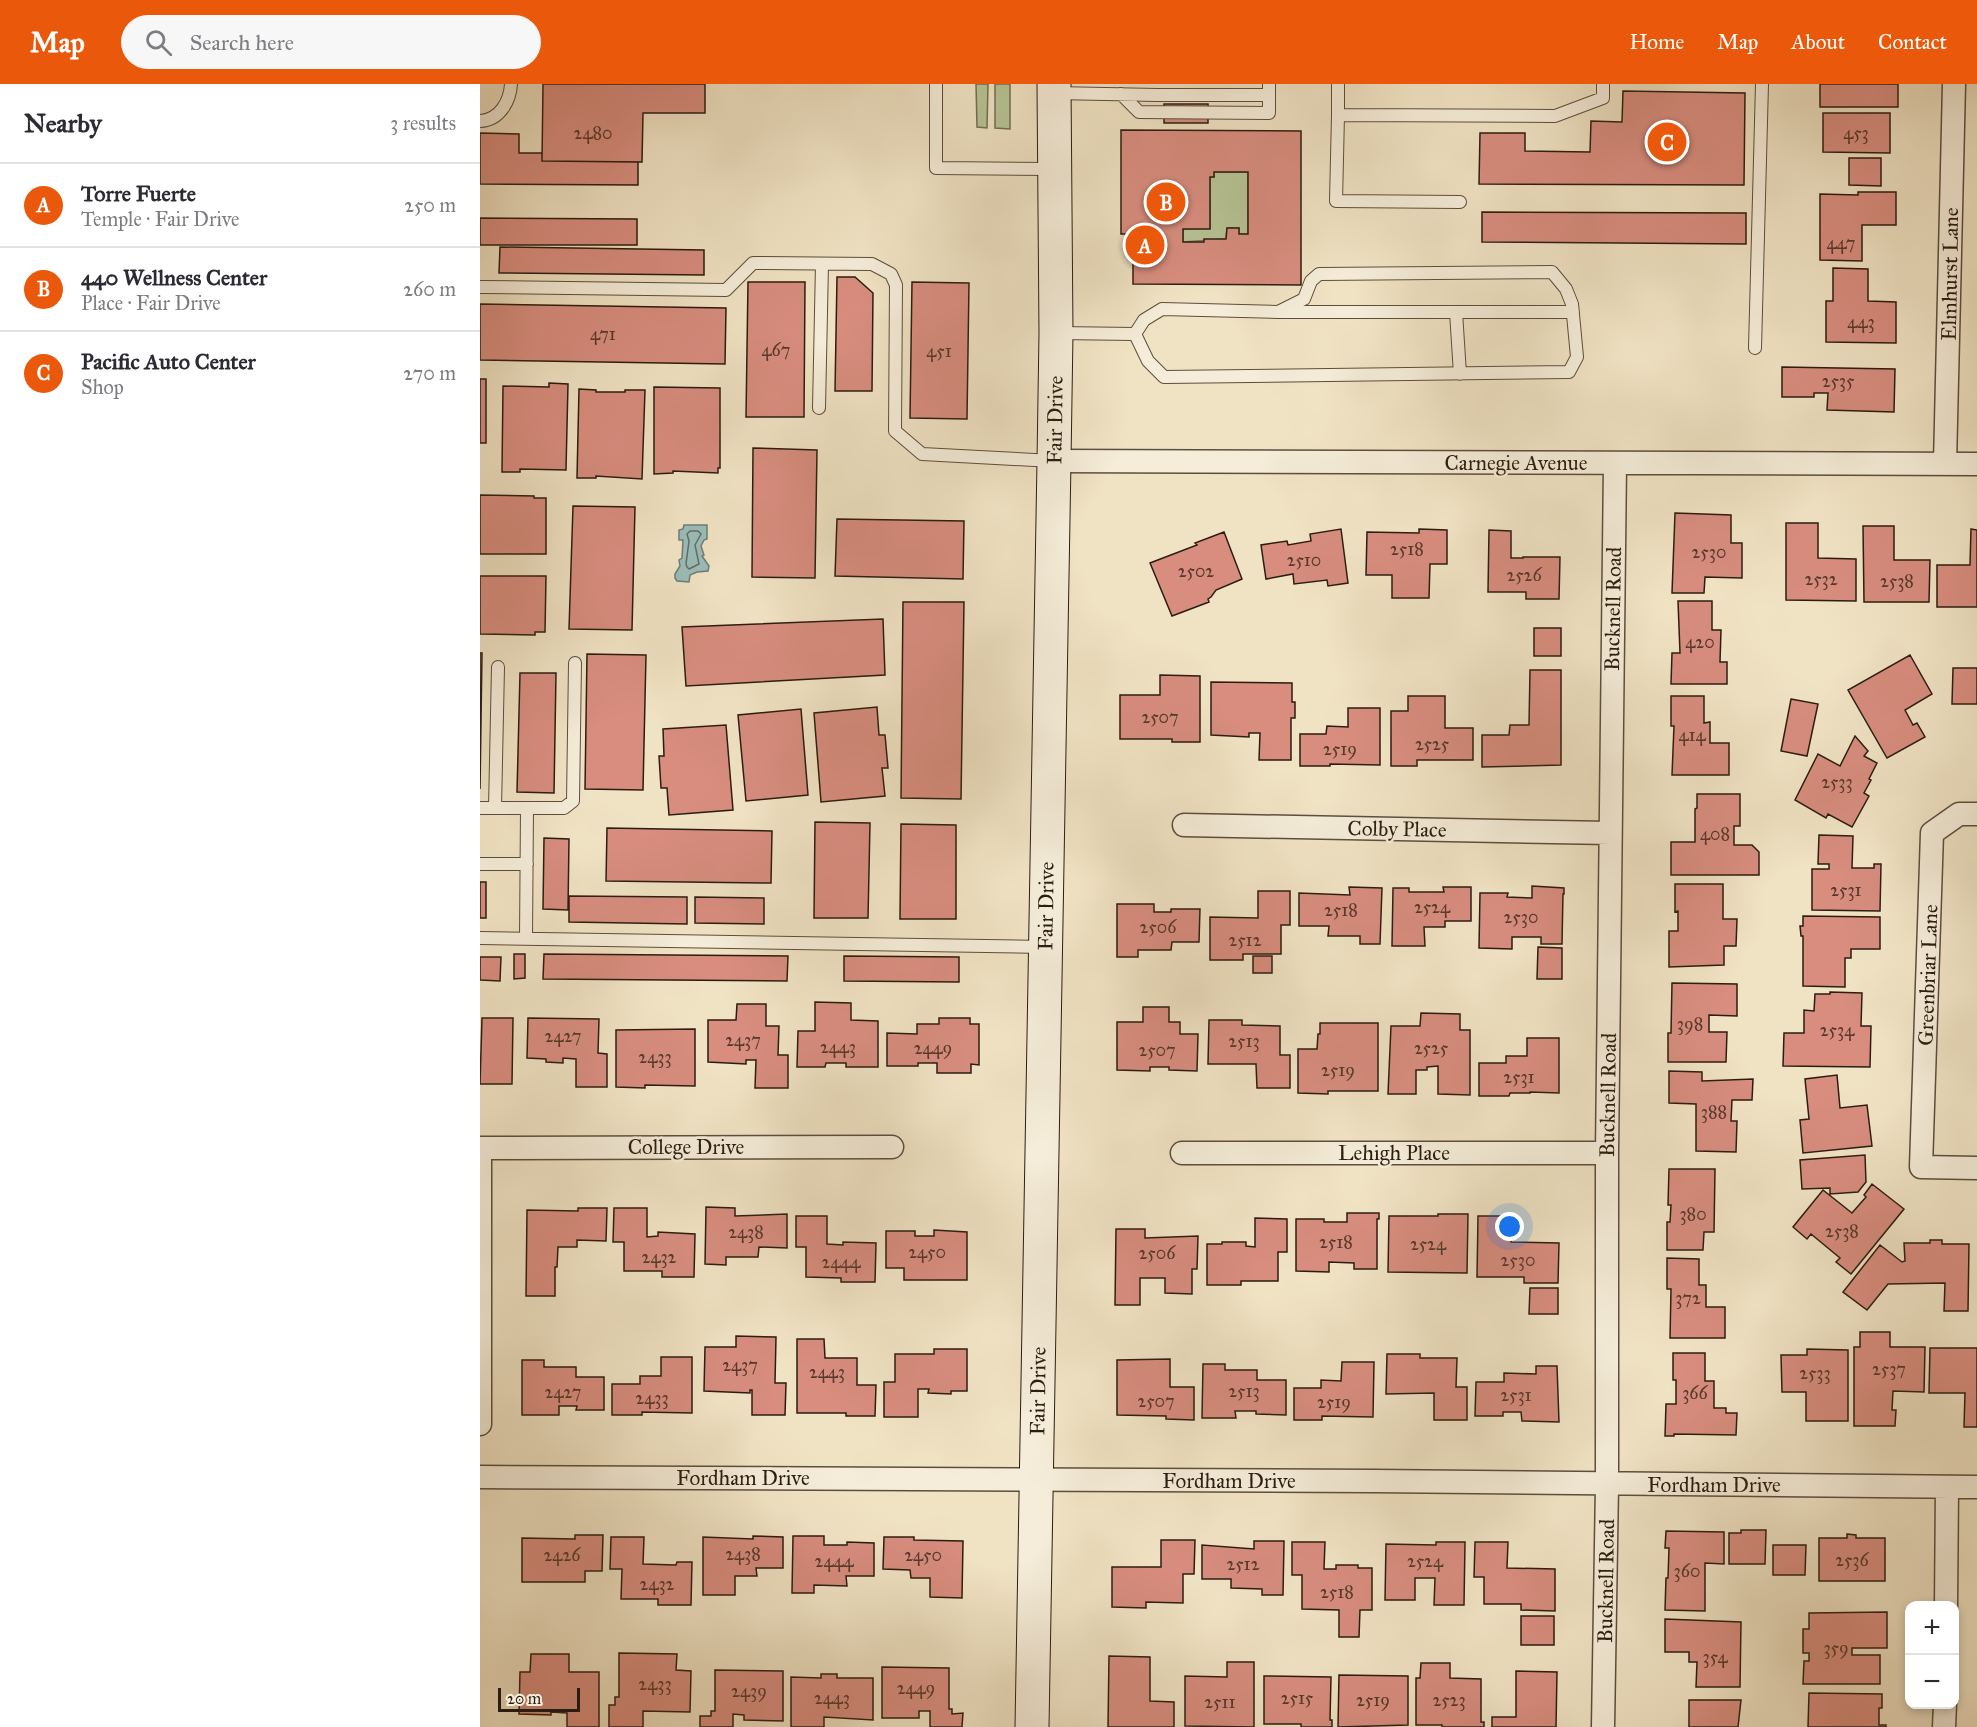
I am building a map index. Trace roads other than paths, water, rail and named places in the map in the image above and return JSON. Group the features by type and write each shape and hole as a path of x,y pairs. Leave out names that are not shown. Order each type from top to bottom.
{"main road":[{"name":"Fair Drive","path":"1032,1727 1056,333 1054,88"}],"street":[{"name":"Elmhurst Lane","path":"1945,464 1954,84"},
{"name":"Carnegie Avenue","path":"1054,461 1977,464"},
{"name":"Bucknell Road","path":"1603,1727 1615,463"},
{"name":"Greenbriar Lane","path":"1977,814 1959,814 1932,833 1921,1167 1977,1168"},
{"name":"Colby Place","path":"1184,825 1610,833"},
{"name":"College Drive","path":"480,1148 892,1147"},
{"path":"480,1148 480,1424"},
{"name":"Lehigh Place","path":"1182,1153 1607,1153"},
{"name":"Fordham Drive","path":"480,1477 1977,1487"},
{"path":"1946,1601 1947,1487"},
{"path":"1944,1727 1945,1709"}],"lane":[{"path":"480,120 485,121 501,111 510,97 511,84"},
{"path":"936,84 936,168 1054,169"},
{"path":"1338,84 1336,201 1460,202"},
{"path":"1338,115 1556,116 1603,98 1603,84"},
{"path":"1755,348 1762,84"},
{"path":"1054,88 1121,94 1158,90 1269,89 1269,113 1139,112 1121,94"},
{"path":"480,287 726,290 753,263 873,264 891,274 896,285 895,430 922,454 1054,461"},
{"path":"819,408 822,264"},
{"path":"1135,334 1148,361 1164,377 1569,372 1577,357 1573,312 1566,289 1552,272 1319,274 1311,281 1304,298 1278,312"},
{"path":"1135,334 1144,320 1162,309 1278,312 1573,312"},
{"path":"1456,312 1460,374"},
{"path":"1056,333 1135,334"},
{"path":"480,808 564,808 573,801 575,663"},
{"path":"495,808 498,667"},
{"path":"526,938 527,807"},
{"path":"480,864 527,864"},
{"path":"480,938 1045,946"}],"water":[{"path":"684,525 707,525 707,539 701,546 704,555 702,556 709,566 708,571 690,575 689,582 677,581 675,578 680,566 679,560 682,558 683,540 679,540 679,530 683,529"}],"place":[{"name":"Pacific Auto Center","path":"1667,142"},
{"name":"440 Wellness Center","path":"1166,202"},
{"name":"Torre Fuerte","path":"1145,245"}]}
